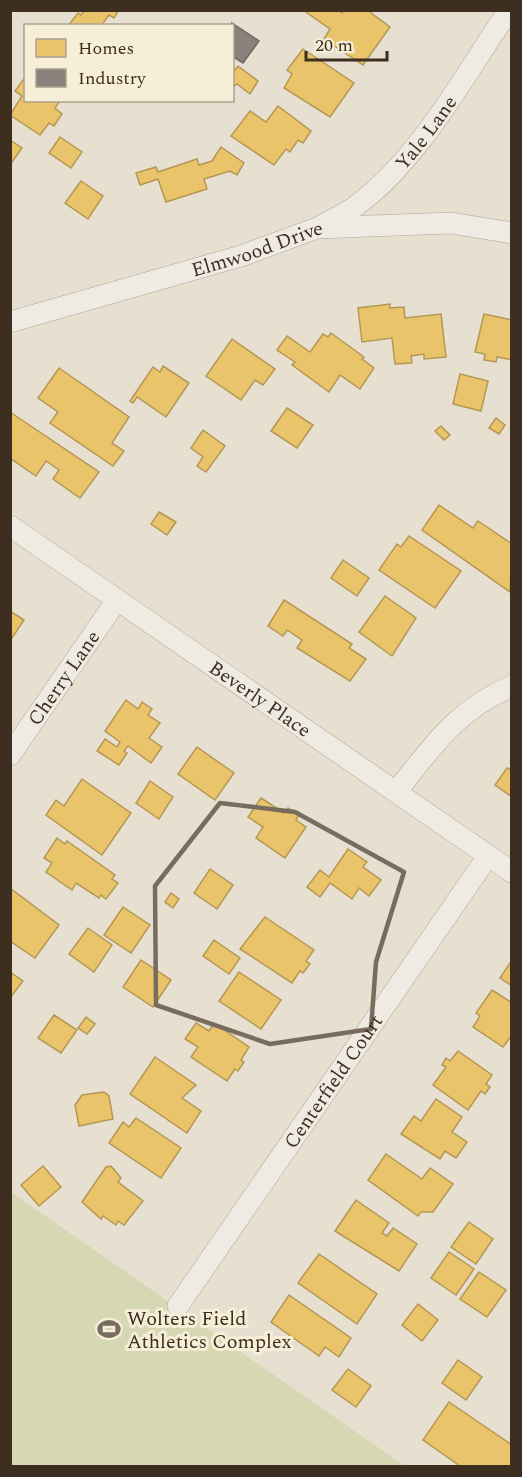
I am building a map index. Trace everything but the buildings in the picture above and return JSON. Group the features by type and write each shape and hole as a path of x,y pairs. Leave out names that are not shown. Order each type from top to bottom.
{"street":[{"name":"Yale Lane","path":"317,228 361,201 416,146 509,10"},
{"name":"Elmwood Drive","path":"10,322 241,256 317,228 451,223 512,233"},
{"name":"Beverly Place","path":"10,526 512,872"},
{"name":"Cherry Lane","path":"10,755 117,600"},
{"path":"396,792 449,725 494,694 512,686"},
{"name":"Centerfield Court","path":"178,1306 488,856"}],"highlighted area":[{"path":"220,803 295,812 404,872 376,962 371,1029 270,1044 156,1005 155,886"}],"green space":[{"name":"Wolters Field Athletics Complex","path":"11,1192 405,1466 11,1466"}],"place":[{"name":"Wolters Field Athletics Complex","path":"109,1329"}]}
